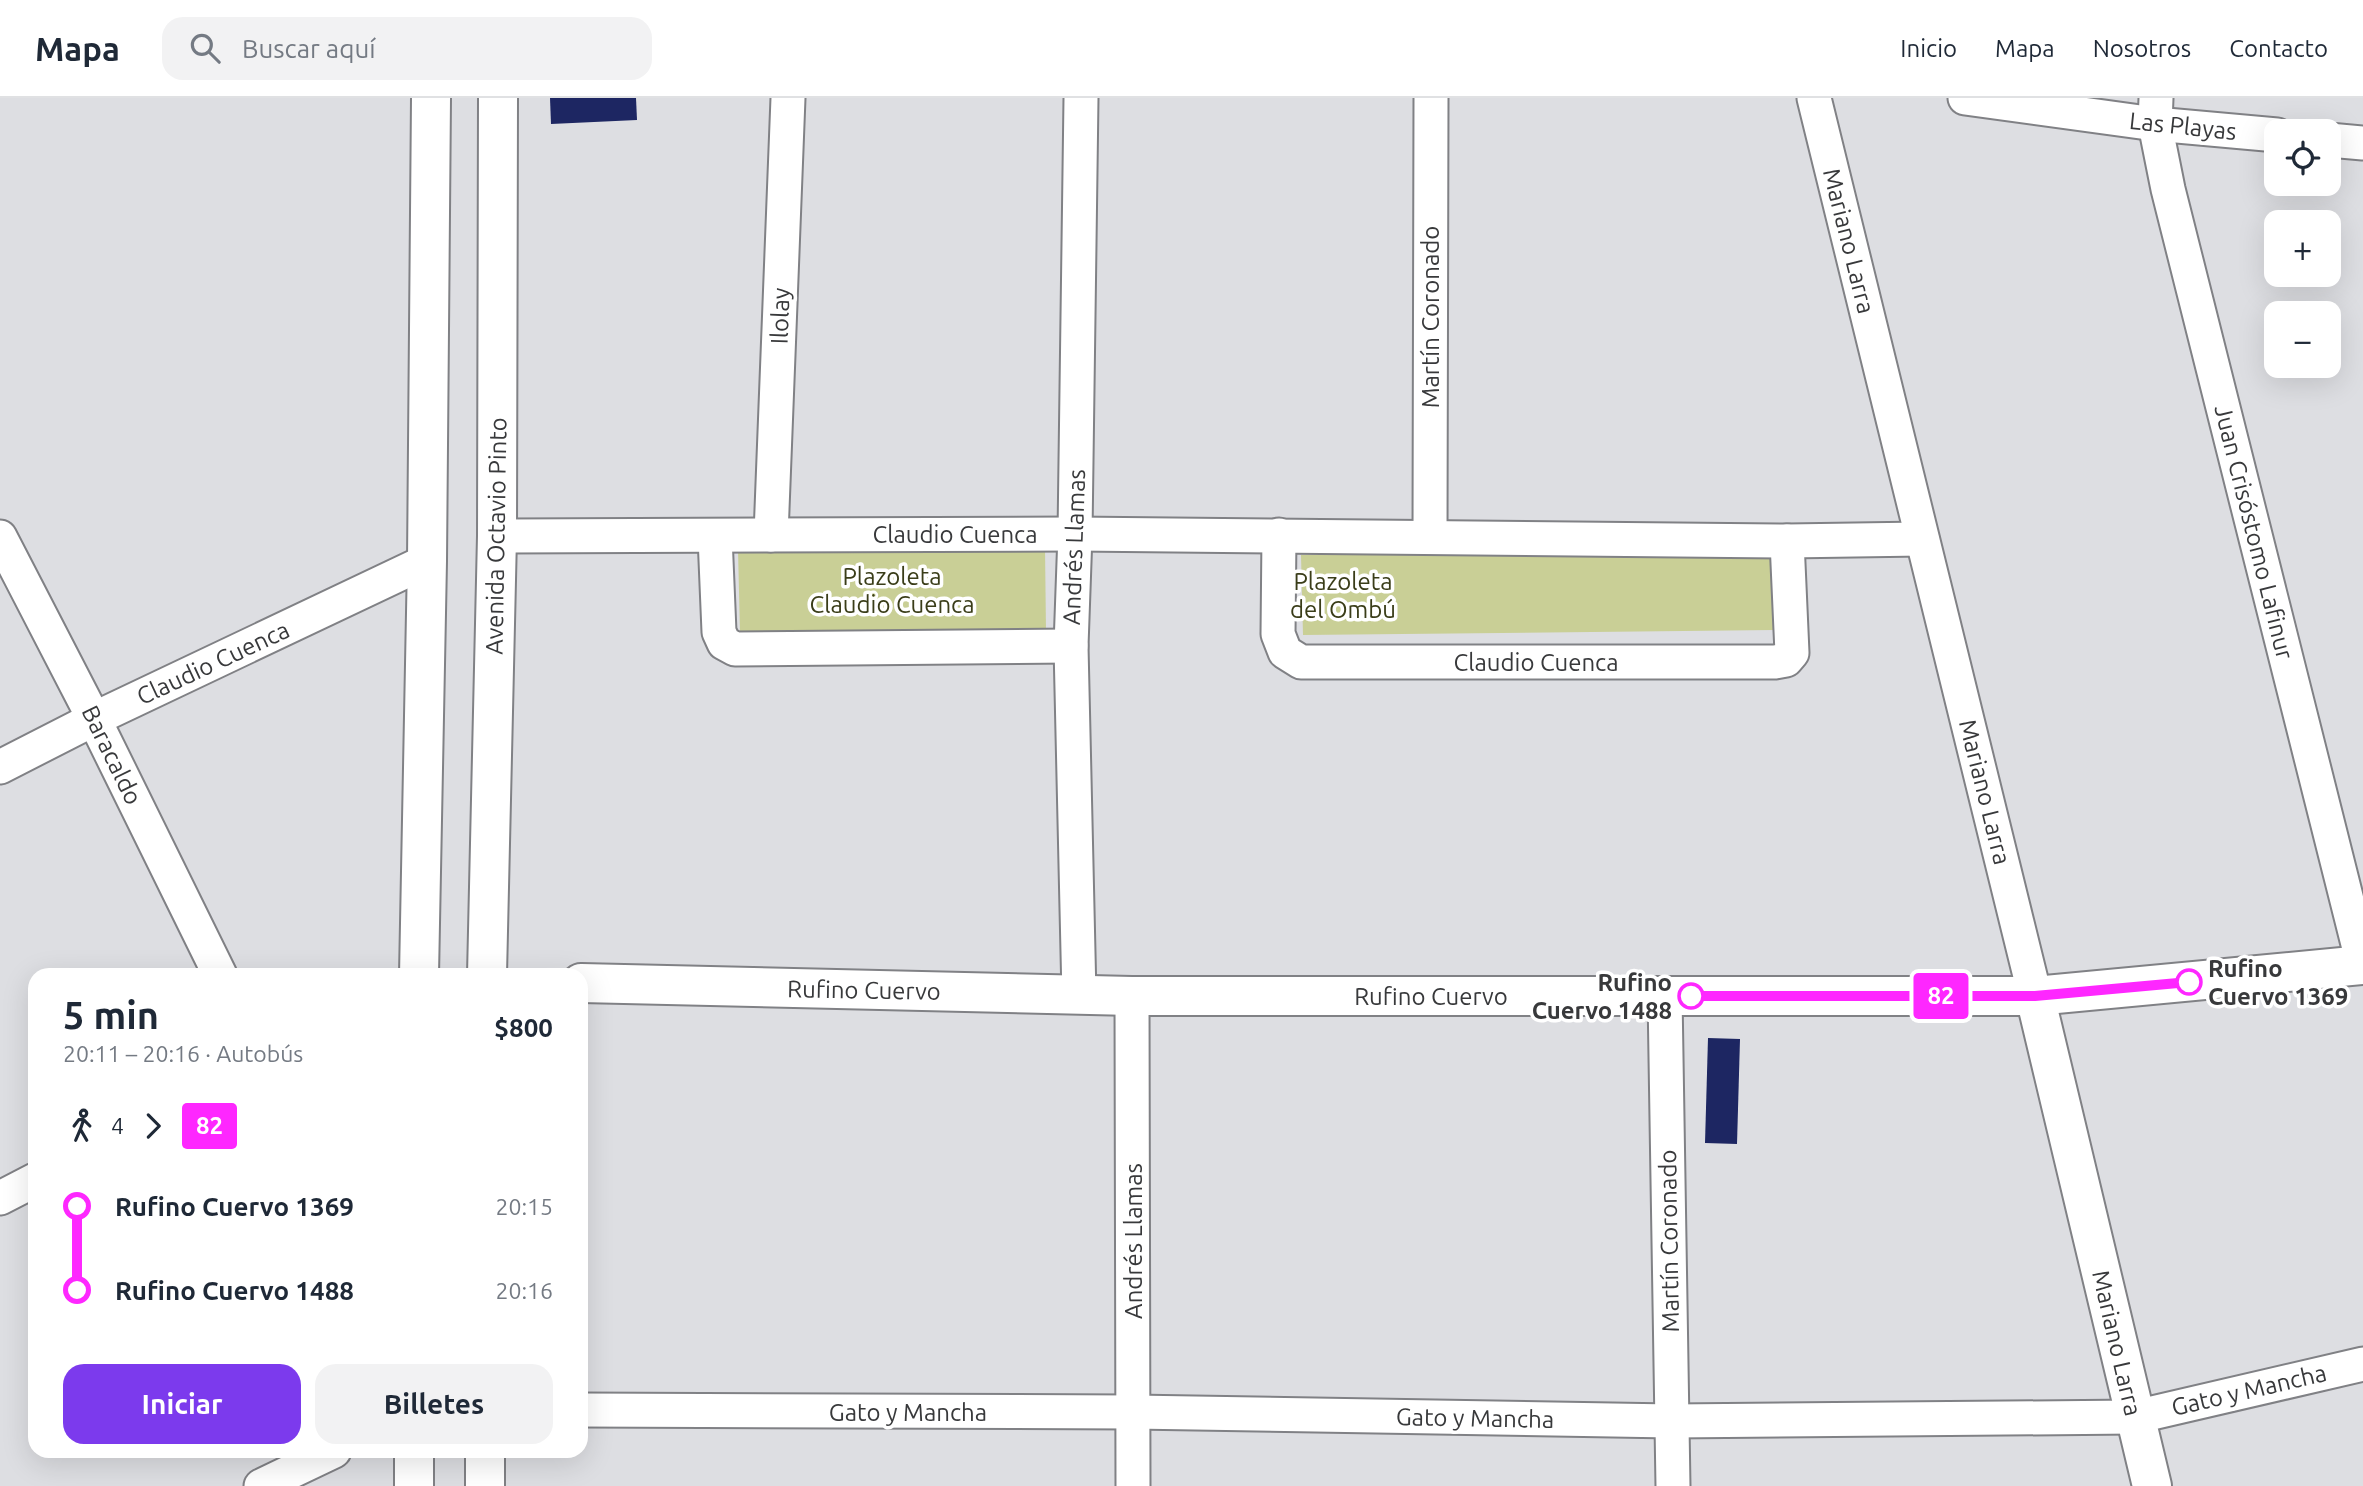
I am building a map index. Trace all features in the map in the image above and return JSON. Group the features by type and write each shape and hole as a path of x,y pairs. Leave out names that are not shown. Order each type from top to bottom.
{"main road":[{"path":"419,968 427,561 431,98"},
{"name":"Avenida Octavio Pinto","path":"487,968 497,536 498,98"},
{"name":"Rufino Cuervo","path":"588,983 1079,996 2035,996 2363,964"},
{"name":"Mariano Larra","path":"2035,996 2152,1486"},
{"path":"414,1458 414,1486"},
{"path":"485,1458 485,1486"}],"street":[{"name":"Ilolay","path":"771,535 788,98"},
{"name":"Andrés Llamas","path":"1079,996 1071,646 1081,98"},
{"name":"Martín Coronado","path":"1430,536 1431,98"},
{"name":"Mariano Larra","path":"1814,98 2035,996"},
{"name":"Las Playas","path":"1965,98 2155,111 2264,132"},
{"name":"Juan Crisóstomo Lafinur","path":"2155,111 2168,189 2363,964"},
{"path":"2341,141 2363,143"},
{"name":"Claudio Cuenca","path":"497,536 1075,534 1787,541 1923,539"},
{"name":"Claudio Cuenca","path":"1279,535 1278,634 1284,652 1301,662 1786,660 1792,653 1787,541"},
{"path":"715,536 719,632 724,643 735,649 1071,646"},
{"name":"Baracaldo","path":"0,537 94,719 217,968"},
{"name":"Claudio Cuenca","path":"0,767 94,719 427,561"},
{"name":"Andrés Llamas","path":"1132,996 1133,1486"},
{"name":"Martín Coronado","path":"1665,996 1673,1486"},
{"path":"0,1198 28,1184"},
{"name":"Gato y Mancha","path":"588,1410 1133,1412 1672,1421 2135,1417 2363,1364"},
{"path":"261,1486 319,1458"}],"green space":[{"name":"Plazoleta Claudio Cuenca","path":"1045,548 1046,631 740,632 738,550"},
{"name":"Plazoleta del Ombú","path":"1772,551 1774,630 1303,635 1301,555"}],"building":[{"path":"550,98 636,98 637,120 551,124"},
{"path":"1708,1038 1740,1039 1737,1144 1705,1143"}],"bus line":[{"name":"82","path":"1691,996 2035,996 2189,982"}],"place":[{"name":"Rufino Cuervo 1369","path":"2189,982"},
{"name":"Rufino Cuervo 1488","path":"1691,996"}]}
